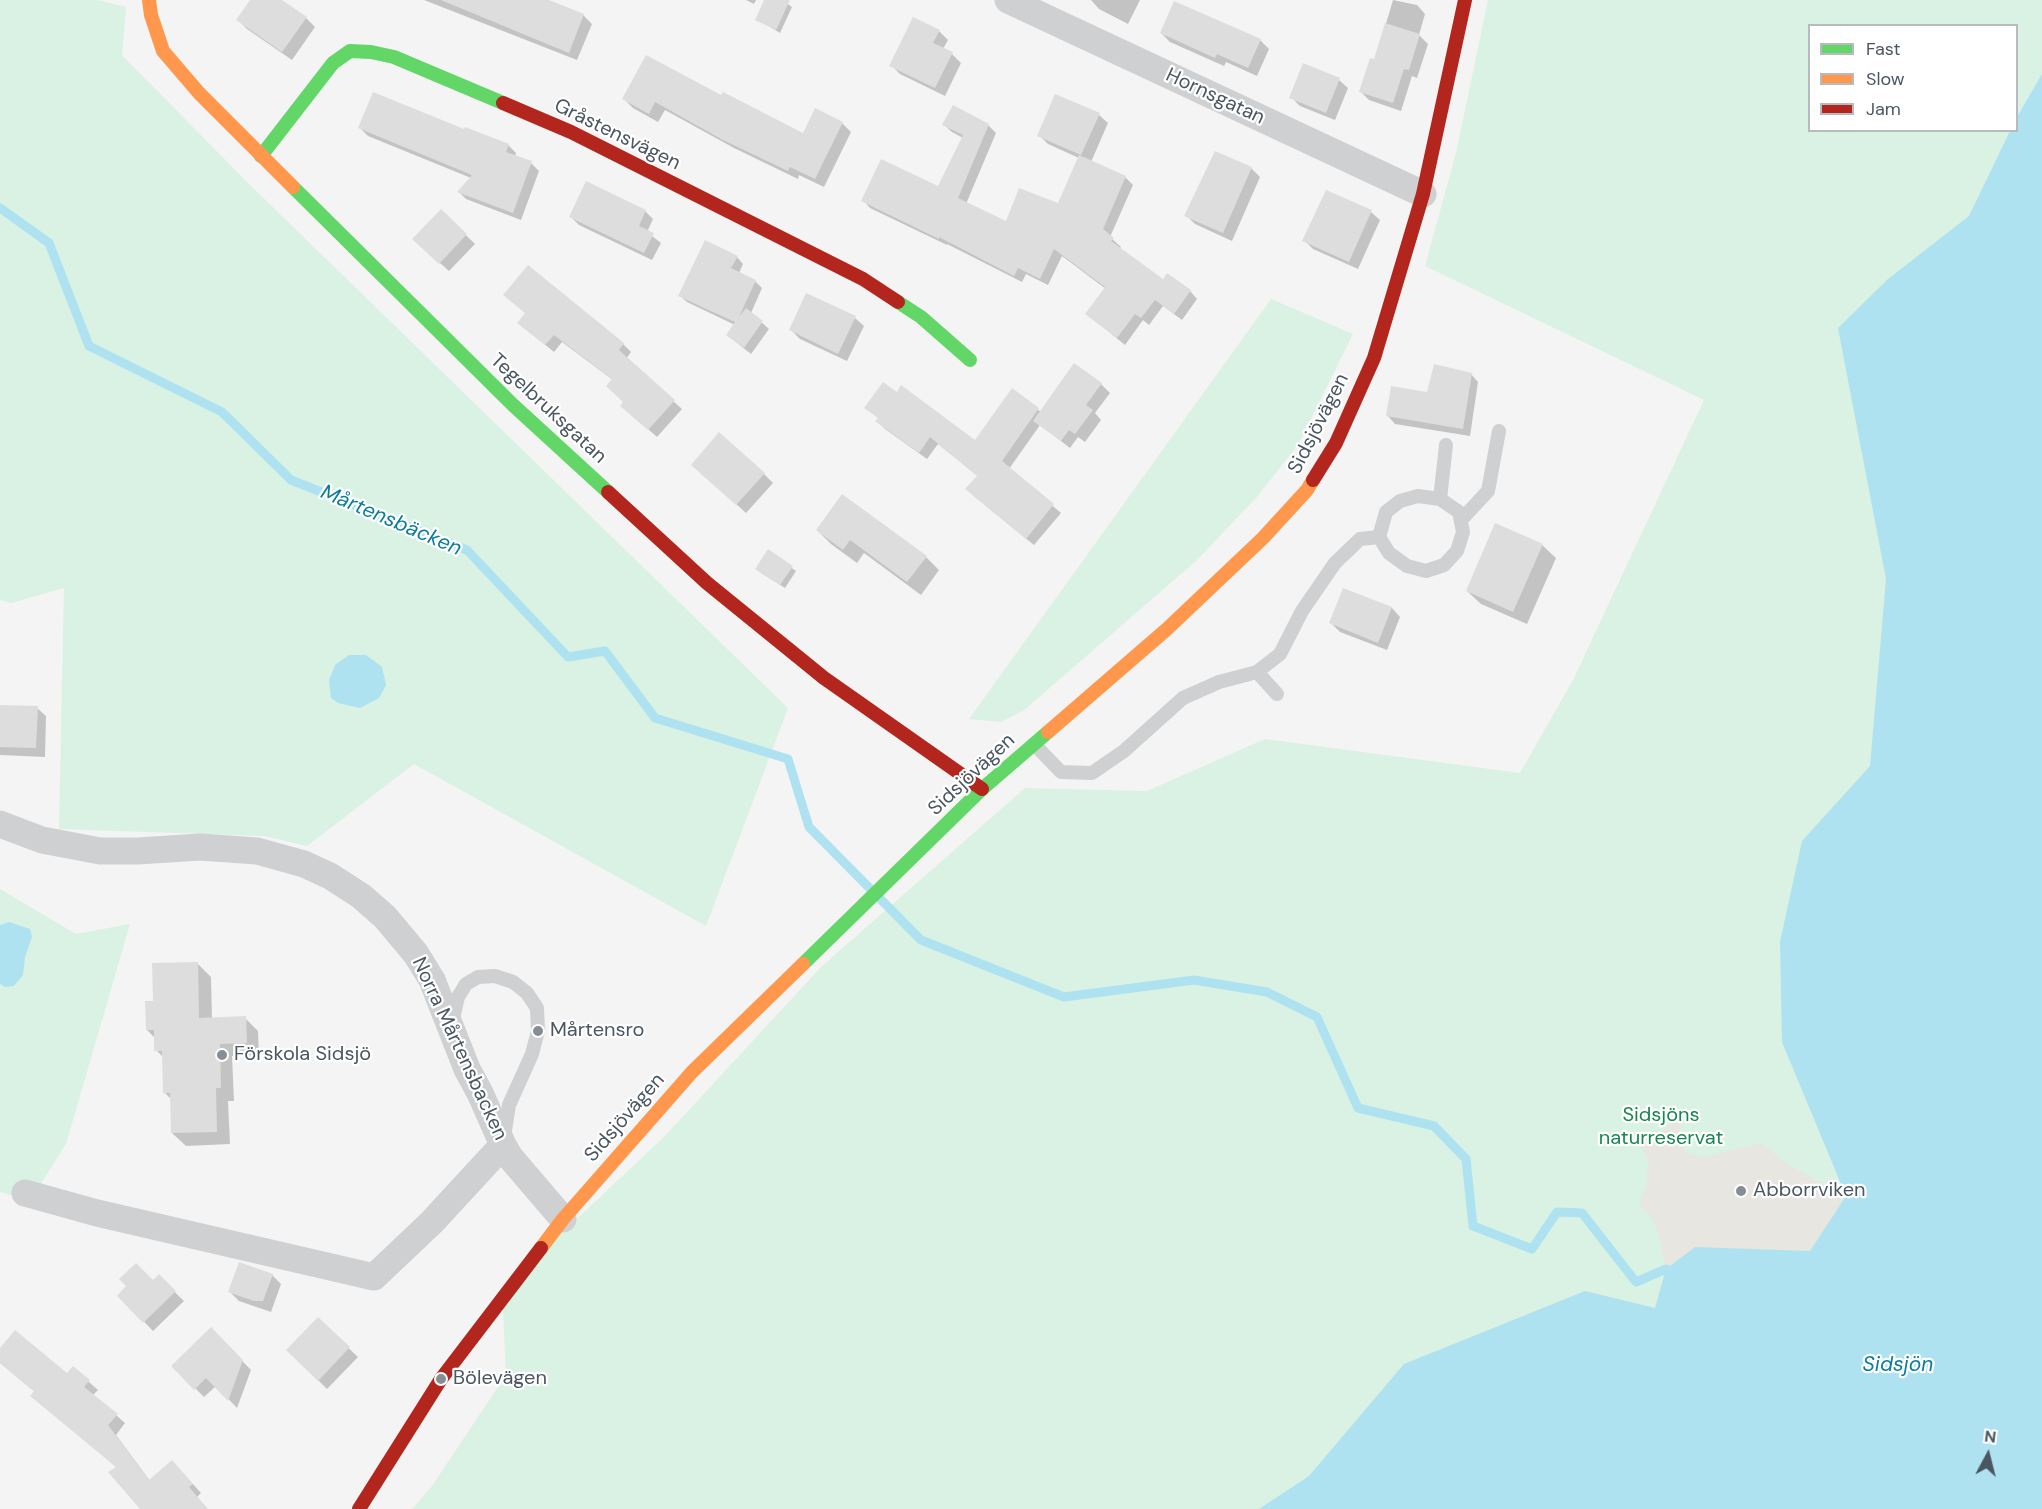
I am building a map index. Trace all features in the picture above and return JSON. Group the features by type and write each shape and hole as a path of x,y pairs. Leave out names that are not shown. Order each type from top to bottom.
{"street":[{"name":"Tegelbruksgatan","path":"149,0 151,15 163,51 199,93 513,405 707,583 824,678 982,789"},
{"name":"Hornsgatan","path":"1008,0 1423,194"},
{"name":"Sidsjövägen","path":"359,1509 441,1379 563,1219 692,1072 982,789 1167,629 1263,538 1307,490 1336,443 1374,358 1423,194 1465,0"},
{"name":"Gråstensvägen","path":"261,156 333,63 350,51 394,57 571,132 863,279 921,317 970,360"},
{"name":"Norra Mårtensbacken","path":"0,824 42,840 100,851 220,847 257,851 304,864 346,886 385,917 416,954 432,980 467,1069 503,1145 510,1157 563,1219"},
{"path":"25,1193 97,1213 374,1277 432,1221 503,1145"}],"lane":[{"path":"1461,520 1488,491 1499,431"},
{"path":"1440,499 1446,446"},
{"path":"1418,496 1440,499 1459,512 1461,520 1464,532 1458,551 1444,566 1426,571 1407,566 1389,553 1379,537 1386,512 1400,501 1418,496"},
{"path":"1034,744 1061,772 1092,773 1124,751 1183,698 1219,682 1257,672 1280,654 1302,611 1335,563 1360,539 1379,537"},
{"path":"1257,672 1277,694"},
{"path":"451,1028 458,997 466,984 478,977 495,976 513,982 527,993 537,1008 538,1031 532,1054 509,1105 503,1145"}],"green space":[{"path":"0,0 98,0 126,7 122,55 248,183 788,708 706,926 414,764 307,846 264,836 59,829 64,588 11,603 0,600"},
{"name":"Sidsjöns naturreservat","path":"1488,0 2042,0 2042,1509 412,1509 432,1486 506,1375 502,1289 665,1136 821,967 1025,788 1147,791 1265,739 1520,773 1573,680 1704,400 1425,266 1456,153"},
{"path":"1271,299 1353,334 1298,445 1256,498 1196,561 1023,711 1001,722 969,719"},
{"path":"0,889 76,934 130,924 66,1144 30,1201 0,1192"}],"sand":[{"name":"Abborrviken","path":"1682,1116 1680,1134 1685,1152 1704,1157 1762,1143 1784,1162 1846,1196 1810,1251 1695,1247 1666,1269 1659,1235 1652,1218 1639,1205 1647,1182 1648,1160 1635,1135 1662,1131"}],"water":[{"name":"Sidsjön","path":"2042,74 2042,1509 1259,1509 1309,1476 1404,1364 1585,1291 1655,1308 1666,1269 1695,1247 1810,1251 1846,1196 1782,1042 1780,942 1802,841 1870,766 1886,579 1838,328 1888,279 1969,216 2010,132 2018,132 2018,115"},
{"path":"349,655 366,655 382,667 386,685 379,698 360,708 338,703 331,698 329,680 335,665"},
{"path":"9,922 30,929 32,937 25,957 23,975 14,986 5,987 0,984 0,925"}],"building":[{"path":"250,0 282,0 307,17 282,52 236,20"},
{"path":"441,0 549,0 584,14 569,53"},
{"path":"764,0 790,0 776,30 755,20"},
{"path":"1174,1 1261,39 1248,68 1217,54 1215,58 1160,33"},
{"path":"913,17 940,30 933,43 953,52 935,88 889,66"},
{"path":"1385,23 1420,34 1409,70 1404,69 1393,103 1359,92 1370,58 1374,59"},
{"path":"646,55 721,95 723,92 803,133 815,108 843,122 815,179 790,167 788,171 723,140 655,102 649,114 622,99"},
{"path":"1303,63 1340,78 1326,113 1289,98"},
{"path":"373,92 464,129 465,127 509,144 506,152 532,161 513,213 457,192 472,175 358,128"},
{"path":"1055,94 1100,113 1081,155 1037,136"},
{"path":"953,105 989,124 958,198 1006,221 1019,188 1058,203 1079,155 1126,176 1103,229 1114,238 1111,241 1163,279 1167,273 1191,290 1174,314 1155,300 1141,318 1135,314 1117,338 1085,314 1105,287 1054,249 1040,279 1018,268 1014,276 939,237 939,239 861,201 881,159 938,186 963,135 942,125"},
{"path":"1215,151 1252,167 1223,233 1184,216"},
{"path":"586,181 646,210 639,226 654,233 644,253 569,217"},
{"path":"1326,190 1372,210 1349,262 1302,241"},
{"path":"441,209 467,234 439,264 412,239"},
{"path":"705,240 738,256 731,268 756,280 739,317 746,308 763,321 744,348 726,335 735,322 678,296"},
{"path":"528,265 624,343 619,350 675,400 648,430 620,406 623,402 606,386 612,379 554,335 545,345 517,323 525,313 503,295"},
{"path":"806,293 856,316 838,354 789,330"},
{"path":"1074,363 1102,383 1086,405 1093,410 1075,434 1069,430 1061,441 1033,421"},
{"path":"1434,364 1472,373 1463,429 1386,416 1391,386 1427,392"},
{"path":"883,382 897,392 901,385 975,440 1012,388 1039,408 1002,461 1054,504 1026,539 965,489 977,476 930,437 919,453 875,421 878,418 864,408"},
{"path":"719,432 765,473 736,505 691,465"},
{"path":"842,494 927,556 907,582 850,540 843,550 816,530"},
{"path":"1495,523 1543,544 1513,612 1466,591"},
{"path":"768,549 793,566 780,585 755,569"},
{"path":"1343,588 1392,607 1378,643 1329,623"},
{"path":"0,705 38,706 36,748 0,747"},
{"path":"198,962 199,1018 246,1016 247,1043 220,1044 221,1088 216,1088 217,1132 171,1133 170,1093 163,1093 162,1051 154,1051 154,1030 146,1030 145,1001 153,1001 152,963"},
{"path":"239,1262 273,1274 263,1301 254,1301 228,1292"},
{"path":"136,1263 153,1280 159,1274 176,1291 143,1323 117,1296 126,1286 119,1279"},
{"path":"318,1317 350,1347 318,1381 286,1350"},
{"path":"211,1327 243,1360 228,1401 206,1378 194,1390 171,1366"},
{"path":"15,1330 67,1373 73,1366 90,1380 84,1387 118,1414 108,1425 149,1480 172,1460 193,1484 189,1487 208,1509 140,1509 108,1472 116,1467 30,1396 34,1391 0,1363 0,1348"}],"waterway":[{"name":"Mårtensbäcken","path":"0,208 49,243 89,346 222,412 291,480 467,550 568,657 605,651 655,718 788,759 809,827 921,940 1064,997 1194,980 1267,992 1317,1017 1358,1108 1434,1126 1466,1159 1473,1226 1532,1249 1557,1212 1582,1213 1636,1282 1666,1269"}],"traffic: fast":[{"path":"261,156 333,63 350,51 371,52 394,57 503,103"},
{"path":"293,187 513,405 608,492"},
{"path":"898,302 921,317 970,360"},
{"path":"803,964 982,789 1048,732"}],"traffic: slow":[{"path":"149,0 151,15 163,51 199,93 293,187"},
{"path":"1048,732 1167,629 1263,538 1307,490 1313,480"},
{"path":"541,1248 563,1219 692,1072 803,964"}],"traffic: jam":[{"path":"1313,480 1336,443 1374,358 1423,194 1465,0"},
{"path":"503,103 571,132 863,279 898,302"},
{"path":"608,492 707,583 824,678 982,789"},
{"path":"359,1509 441,1379 541,1248"}],"place":[{"name":"Mårtensro","path":"538,1031"},
{"name":"Förskola Sidsjö","path":"222,1055"},
{"name":"Abborrviken","path":"1741,1191"},
{"name":"Bölevägen","path":"441,1379"}]}
